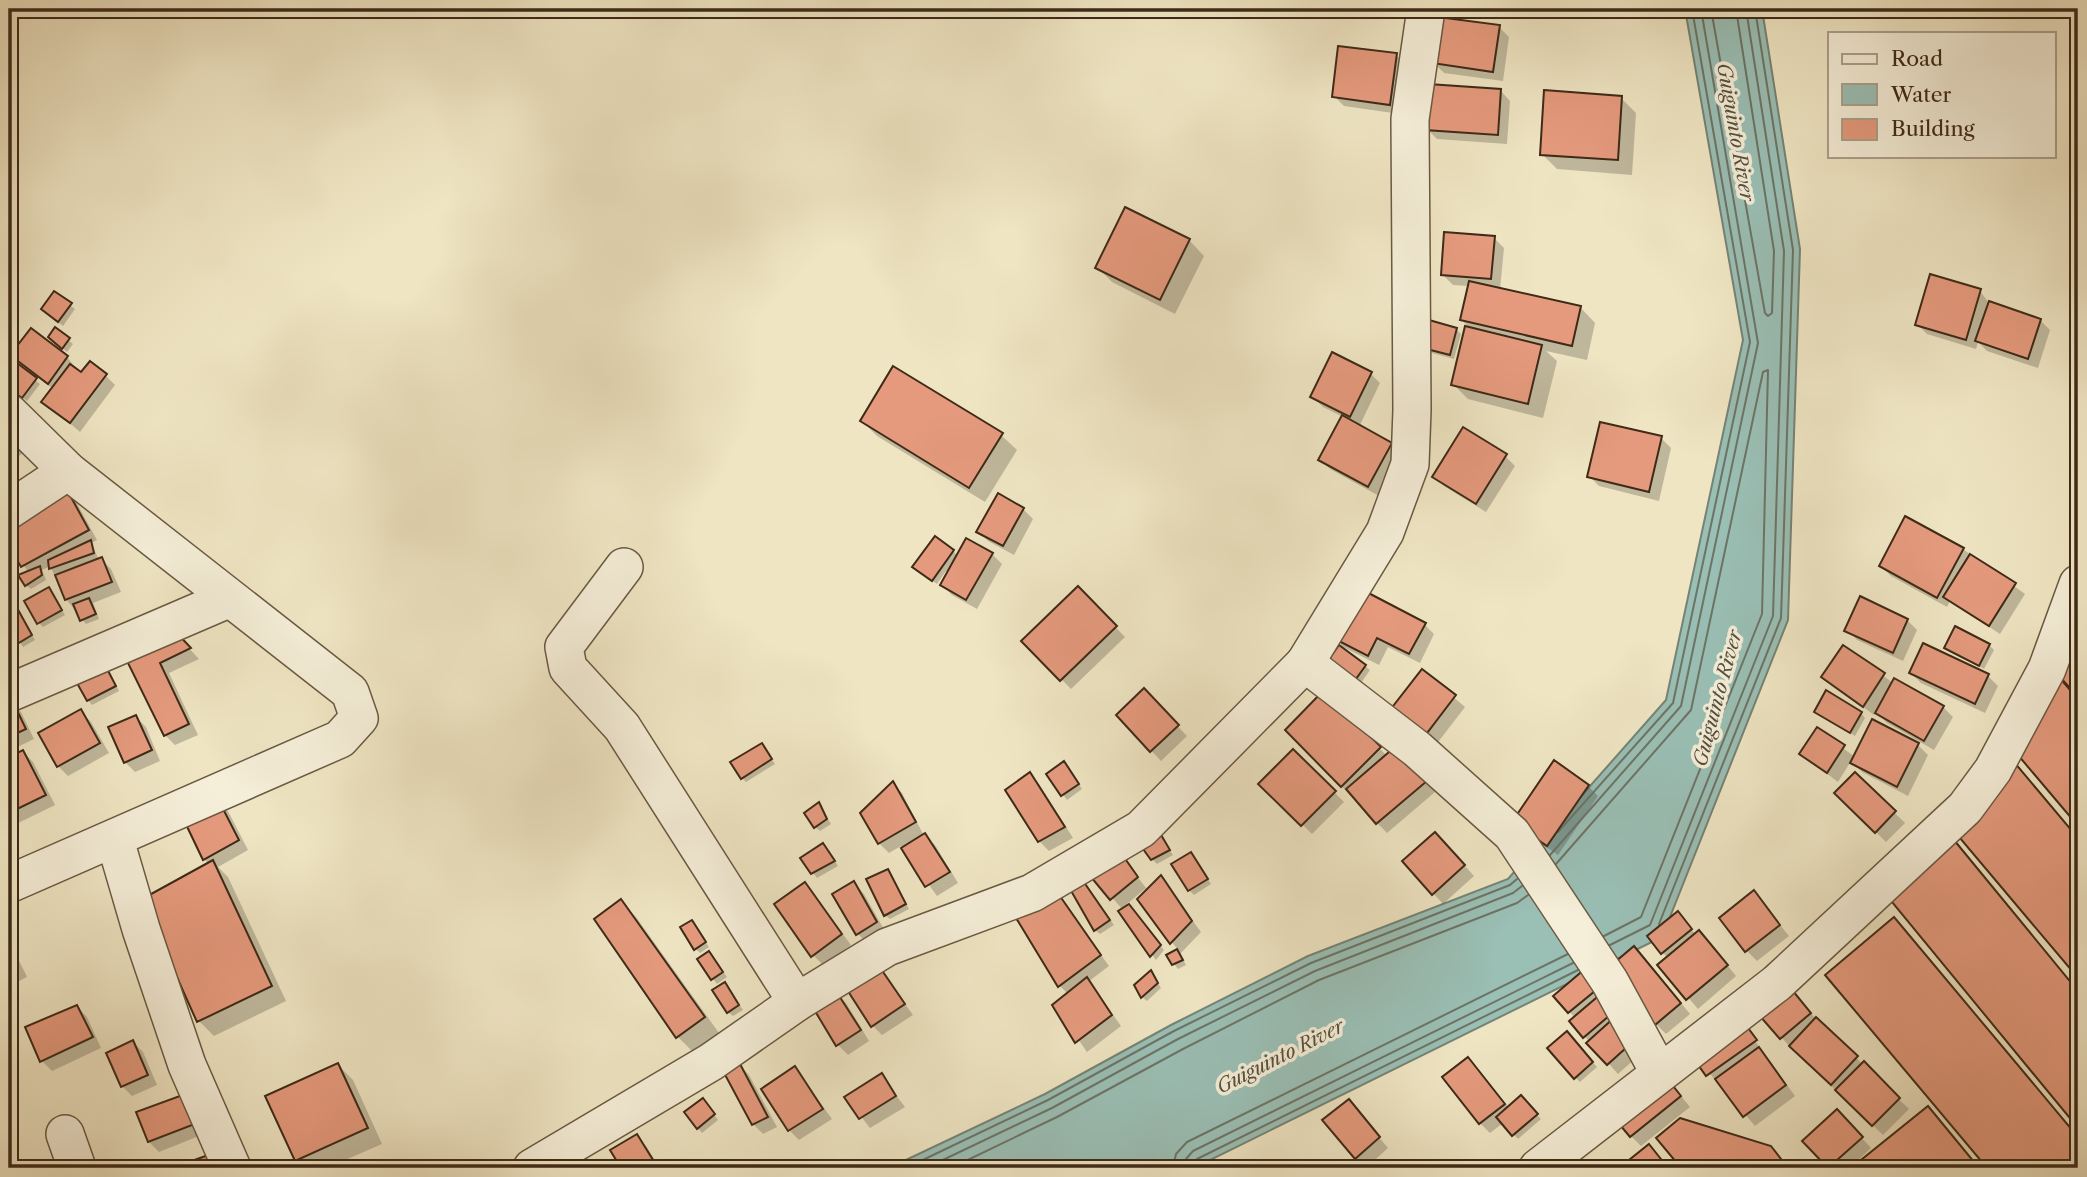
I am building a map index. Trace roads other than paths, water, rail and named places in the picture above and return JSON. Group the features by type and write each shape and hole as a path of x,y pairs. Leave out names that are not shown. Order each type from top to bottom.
{"street":[{"path":"532,1168 711,1062 797,1002 887,947 1032,893 1141,830 1305,663 1385,532 1410,464 1410,119 1426,9"},
{"path":"9,413 68,471 350,692 359,718 340,739 115,840 9,884"},
{"path":"9,510 68,471"},
{"path":"624,567 564,647 568,668 622,727 797,1002"},
{"path":"1538,1168 1659,1072 1777,984 1965,808 1993,770 2047,669 2078,584"},
{"path":"9,693 228,599"},
{"path":"1305,663 1417,749 1512,834 1610,982 1659,1072"},
{"path":"115,840 141,929 187,1065 232,1168"},
{"path":"65,1134 77,1168"}],"water":[{"name":"Guiguinto River","path":"1685,9 1762,9 1800,249 1788,620 1662,937 1194,1168 889,1168 1045,1094 1171,1025 1308,956 1508,879 1666,700 1743,340"}]}
